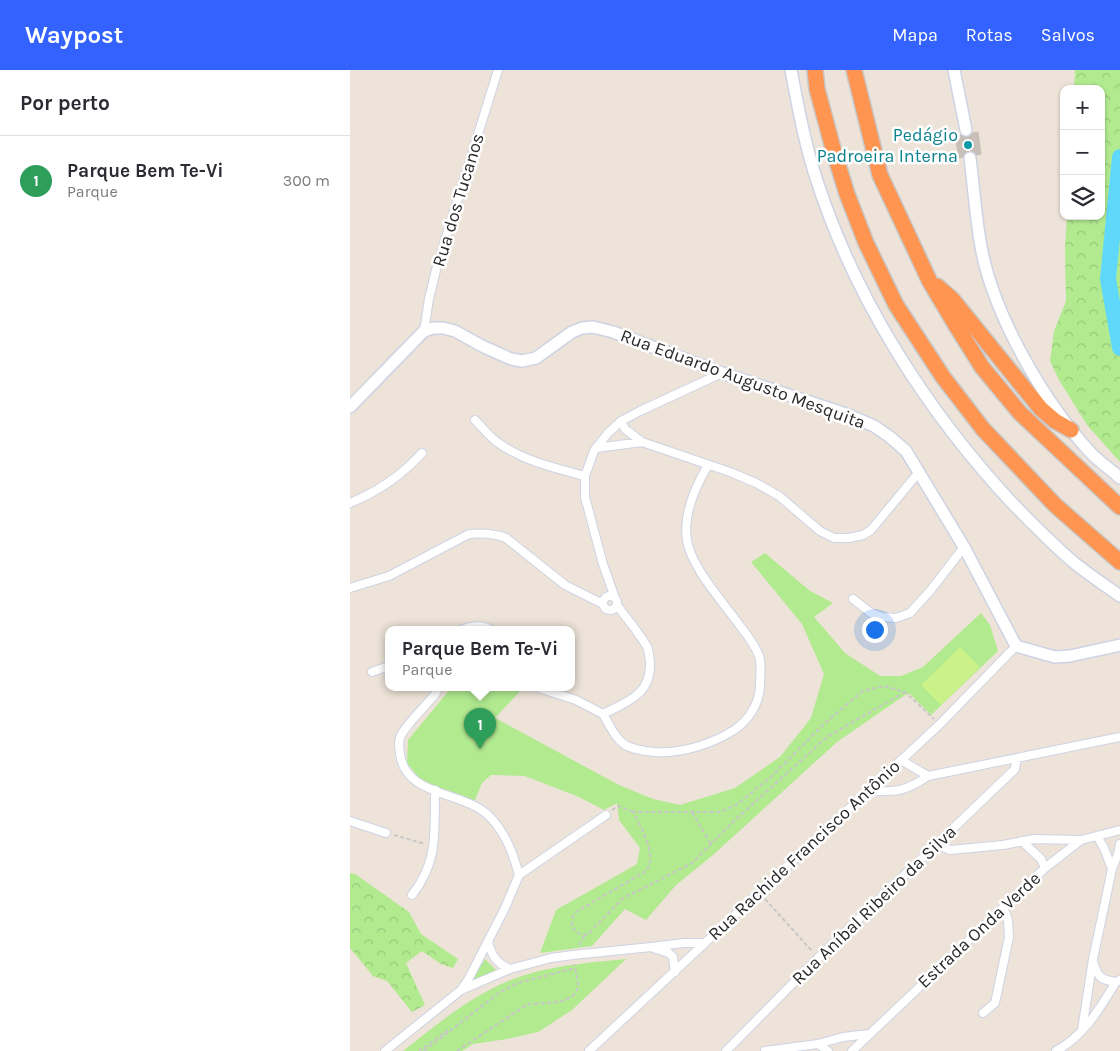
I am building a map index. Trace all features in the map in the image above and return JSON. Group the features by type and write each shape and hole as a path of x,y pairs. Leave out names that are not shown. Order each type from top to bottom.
{"highway":[{"path":"815,70 824,116 847,194 866,243 896,306 942,378 983,430 1055,504 1120,562"},
{"path":"854,70 880,175 930,282 982,366 1020,413 1120,506"},
{"path":"930,282 941,288 952,299 1041,409 1055,421 1071,430"}],"main road":[{"path":"791,70 806,144 816,180 829,215 859,282 895,348 939,414 1000,490 1076,564 1120,596"},
{"path":"954,70 966,130"},
{"path":"970,158 982,251 1002,314 1029,368 1071,430 1093,455 1120,478"},
{"name":"Rua Eduardo Augusto Mesquita","path":"424,331 438,328 455,331 482,346 522,361 536,358 572,332 582,328 593,327 613,332 722,373 846,414 874,426 890,436 906,451 964,547 1016,646"},
{"path":"350,407 424,331"},
{"path":"1016,646 1055,656 1070,656 1120,645"}],"street":[{"name":"Rua dos Tucanos","path":"424,331 428,300 437,266 498,70"},
{"path":"604,714 624,704 640,692 647,684 650,674 648,649 616,602 603,564 585,497 585,476 589,463 596,448 621,421 722,373"},
{"path":"475,420 496,442 510,451 544,465 585,476"},
{"path":"621,421 625,429 642,442 756,483 779,496 820,531 834,538 849,538 863,535 871,530 919,472"},
{"path":"596,448 642,442"},
{"path":"350,503 379,489 411,466 422,453"},
{"path":"548,691 576,700 604,714 618,740 623,744 646,751 670,751 722,738 741,725 752,712 759,697 759,657 751,640 700,571 690,551 686,530 698,482 708,465"},
{"path":"350,588 389,576 469,534 481,533 496,534 506,538 565,585 603,604 606,597 616,602"},
{"path":"853,599 871,613 882,617 896,618 910,613 930,591 964,547"},
{"name":"Rua Rachide Francisco Antônio","path":"589,1051 940,724 1016,646"},
{"path":"372,672 385,667"},
{"path":"437,691 400,736 401,760 410,776 420,784 467,802 489,816 505,837 519,875"},
{"path":"868,791 894,792 915,785 928,776 1120,737"},
{"name":"Rua Aníbal Ribeiro da Silva","path":"726,1051 818,958 1015,769 1017,758"},
{"path":"901,760 928,776"},
{"path":"412,895 422,882 429,868 434,846 434,790"},
{"path":"460,990 488,942 519,875 606,815"},
{"path":"350,821 386,833"},
{"name":"Estrada Onda Verde","path":"852,1051 1045,868 1081,840 1120,830"},
{"path":"1097,836 1112,869"},
{"path":"936,844 950,850 980,848 1034,839 1081,840"},
{"path":"1022,841 1041,859 1045,868"},
{"path":"1082,1030 1093,960 1112,869 1120,844"},
{"path":"983,1013 995,1003 1009,937 1008,920 1003,907"},
{"path":"488,942 496,961 510,969"},
{"path":"385,1051 460,990 510,969 551,958 573,955 684,942 704,943"},
{"path":"651,947 672,957 675,972"},
{"path":"1056,1051 1073,1040 1082,1030 1098,1011 1118,981 1103,980 1097,975 1093,960"},
{"path":"765,1051 818,1044 843,1037 868,1034"},
{"path":"818,1044 828,1051"}],"path":[{"path":"606,815 618,806 634,812 720,812 736,805 770,778 826,722 863,691 884,686 905,692 940,724"},
{"path":"634,812 648,848 651,860 649,867 646,871 576,912 572,920 572,928 581,935 590,932 622,900 692,863 734,821 827,738 905,692"},
{"path":"692,812 711,844"},
{"path":"386,833 434,846"},
{"path":"759,891 818,958"},
{"path":"419,1051 500,992 518,983 575,968 578,988 570,998 558,1002 539,1002 526,1005 457,1051"},
{"path":"424,1051 472,1013"}],"green space":[{"path":"1075,70 1120,70 1120,462 1087,425 1059,380 1050,361 1054,331 1066,301 1067,220 1105,220 1105,85 1074,85"},
{"path":"765,553 810,591 833,603 814,617 845,653 880,676 901,676 923,667 981,613 990,625 998,651 931,715 910,694 905,695 837,742 713,855 676,885 646,920 625,909 592,946 540,953 556,910 637,864 640,848 619,820 617,803 604,810 579,797 525,776 491,775 482,783 474,802 421,780 407,763 408,740 448,691 520,691 495,718 619,785 653,799 680,805 735,788 780,757 811,718 824,674 802,624 751,562"},
{"path":"960,647 980,667 941,705 921,685"},
{"path":"350,873 355,874 409,912 421,934 458,959 453,968 441,964 422,951 406,963 425,1005 412,1012 387,981 373,976 350,948"},
{"path":"485,959 497,971 470,982"},
{"path":"626,959 572,1010 538,1032 473,1044 462,1051 403,1051 465,1004 506,982 550,969"}],"building":[{"name":"Pedágio Padroeira Interna","path":"978,132 981,154 977,155 973,151 969,151 959,158 955,136 967,137"}],"waterway":[{"path":"1120,157 1108,279 1120,348"}],"tunnel":[{"path":"966,130 970,158"}],"place":[{"name":"Pedágio Padroeira Interna","path":"968,145"},
{"name":"Parque Bem Te-Vi","path":"480,749"}]}
